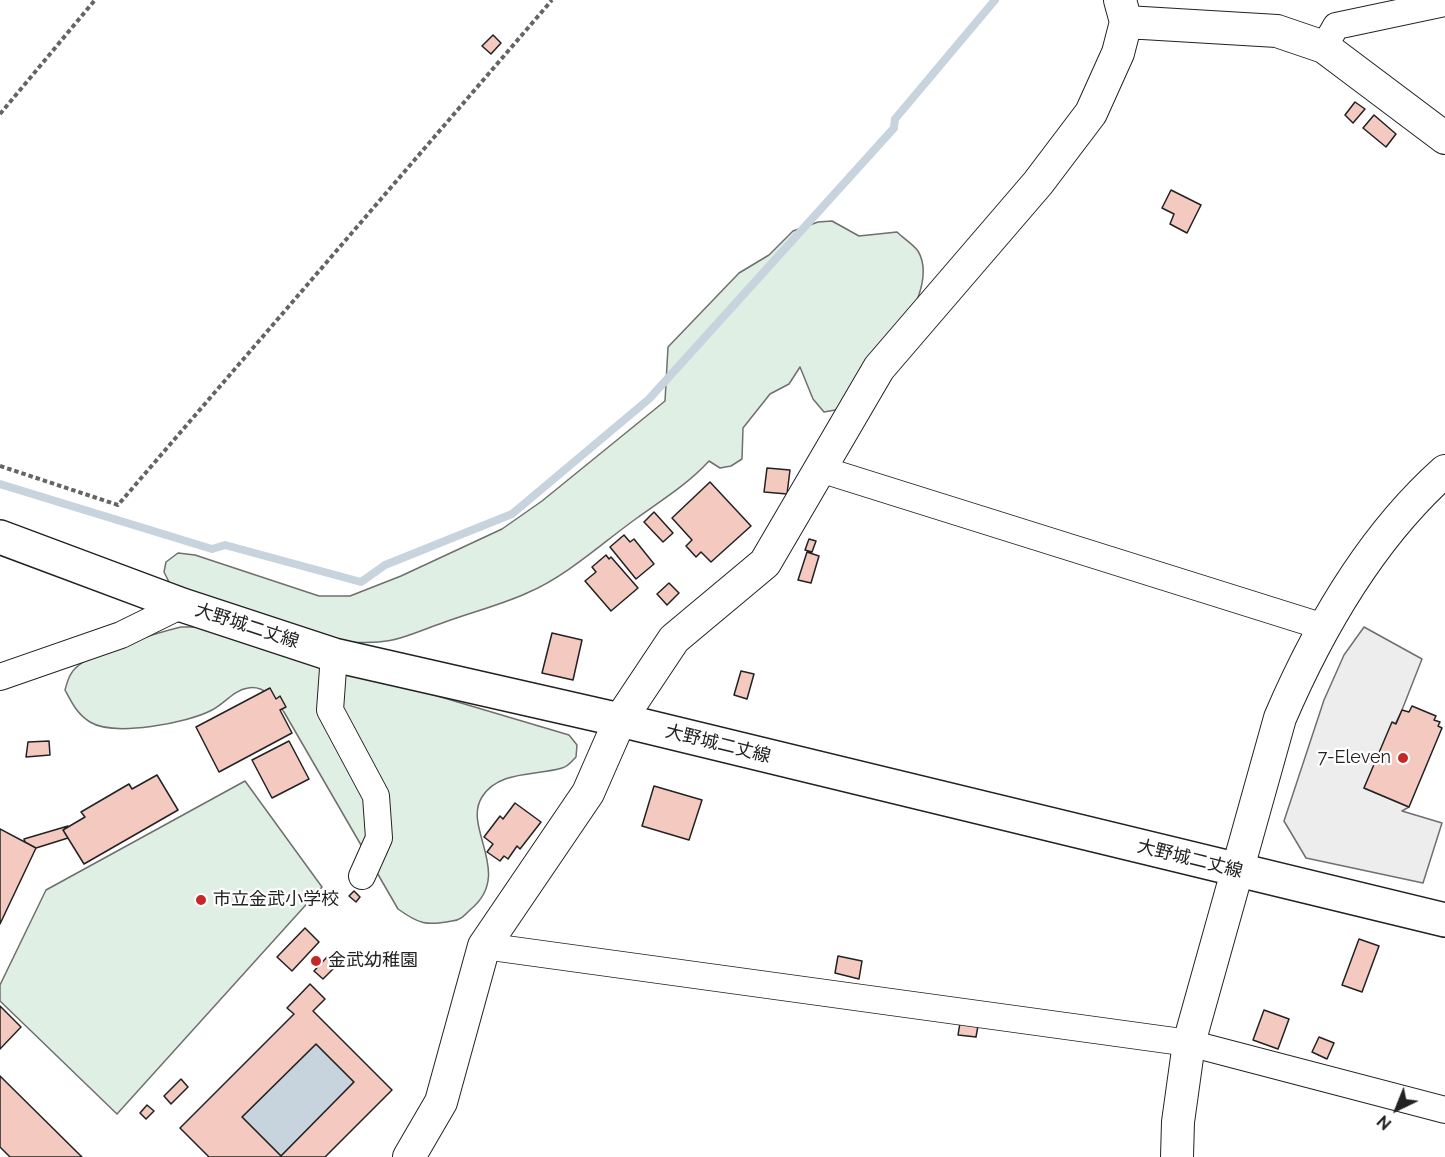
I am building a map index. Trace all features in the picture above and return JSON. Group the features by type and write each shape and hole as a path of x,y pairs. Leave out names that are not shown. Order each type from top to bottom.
{"main road":[{"name":"大野城二丈線","path":"0,537 182,605 334,655 620,720 1445,920"}],"street":[{"path":"1324,47 1336,26 1431,3"},
{"path":"409,1157 441,1102 484,946 588,793 620,720 674,639 765,563 879,368 1038,183 1091,112 1118,53 1123,11 1277,32 1324,47 1445,138"},
{"path":"820,469 1324,627"},
{"path":"1177,1157 1178,1122 1189,1042 1280,718 1324,627 1356,575 1395,523 1445,471"},
{"path":"0,677 121,635 182,605"},
{"path":"334,655 330,710 376,796 379,838 362,876"},
{"path":"484,946 1189,1042 1445,1110"}],"path":[{"path":"0,114 95,0"},
{"path":"0,466 118,505 552,0"}],"green space":[{"path":"832,221 859,236 897,232 918,251 923,269 920,290 912,312 883,357 841,409 824,412 813,399 800,367 789,384 770,394 743,428 742,459 731,466 720,468 709,461 674,491 542,586 507,601 408,636 364,643 348,642 170,584 164,572 166,562 178,553 195,555 319,596 350,596 401,576 502,529 542,501 665,401 668,347 739,273 769,255 793,231 818,222"},
{"path":"181,627 205,627 569,735 577,745 576,757 564,767 508,778 489,788 482,797 478,809 478,823 488,866 488,881 483,895 458,920 443,923 417,921 398,909 284,712 264,691 254,688 243,689 201,715 151,726 116,728 101,726 85,719 78,712 65,690 73,670 79,665 112,649"},
{"path":"245,781 322,887 117,1114 0,1001 0,985 46,890"}],"shaded area":[{"path":"1364,627 1422,659 1402,710 1364,788 1409,807 1402,811 1442,823 1423,883 1306,858 1284,821 1324,700 1344,655"},
{"path":"316,1044 354,1082 281,1156 242,1117"}],"building":[{"path":"493,35 501,43 491,54 482,46"},
{"path":"1355,102 1365,109 1353,123 1345,115"},
{"path":"1374,115 1396,134 1386,147 1363,128"},
{"path":"1171,190 1201,205 1187,233 1170,224 1174,214 1162,208"},
{"path":"767,468 790,470 787,494 764,492"},
{"path":"710,482 751,526 711,562 701,552 696,557 686,546 692,540 672,518"},
{"path":"654,512 673,533 663,542 644,522"},
{"path":"624,535 630,542 634,539 654,564 636,579 610,547"},
{"path":"809,539 816,541 812,552 805,550"},
{"path":"807,552 819,556 811,583 798,580"},
{"path":"606,555 609,559 611,557 638,588 611,611 585,581 596,572 592,567"},
{"path":"669,583 679,593 667,605 657,594"},
{"path":"552,633 582,640 573,680 542,673"},
{"path":"741,671 754,674 747,699 734,695"},
{"path":"270,688 276,699 280,696 286,707 280,710 292,733 219,772 196,727"},
{"name":"7-Eleven","path":"1412,706 1436,716 1434,720 1440,722 1438,726 1442,728 1409,807 1364,788 1392,722 1396,724 1402,710 1409,712"},
{"path":"49,741 50,755 26,757 28,742"},
{"path":"289,741 309,779 272,798 252,760"},
{"path":"157,775 178,810 84,864 63,830 85,817 81,812 129,784 132,789"},
{"path":"654,786 702,800 689,840 642,826"},
{"path":"515,803 541,822 520,849 517,846 508,859 504,856 500,861 487,852 493,844 484,837 500,816 503,819"},
{"path":"68,826 63,830 68,838 36,848 24,839"},
{"path":"0,829 36,848 0,924"},
{"path":"354,891 360,897 356,902 349,896"},
{"path":"305,928 319,942 292,971 277,957"},
{"path":"1359,939 1379,946 1362,992 1342,985"},
{"path":"838,956 862,961 859,979 835,973"},
{"path":"327,957 336,966 323,979 314,971"},
{"path":"310,984 325,999 313,1011 392,1090 325,1157 209,1157 180,1128 294,1014 287,1008","holes":["316,1044 354,1082 281,1156 242,1117"]},
{"path":"0,1006 21,1027 0,1049"},
{"path":"1264,1010 1289,1019 1278,1049 1253,1040"},
{"path":"960,1023 978,1026 976,1037 958,1035"},
{"path":"1319,1037 1334,1043 1327,1059 1312,1052"},
{"path":"0,1076 82,1157 10,1157 0,1147"},
{"path":"181,1079 188,1087 171,1104 164,1096"},
{"path":"147,1105 154,1111 146,1119 140,1113"}],"waterway":[{"path":"0,484 212,549 225,545 361,582 385,565 512,514 649,399 894,128 895,119 995,0"}],"place":[{"name":"7-Eleven","path":"1403,758"},
{"name":"市立金武小学校","path":"201,900"},
{"name":"金武幼稚園","path":"316,961"}]}
